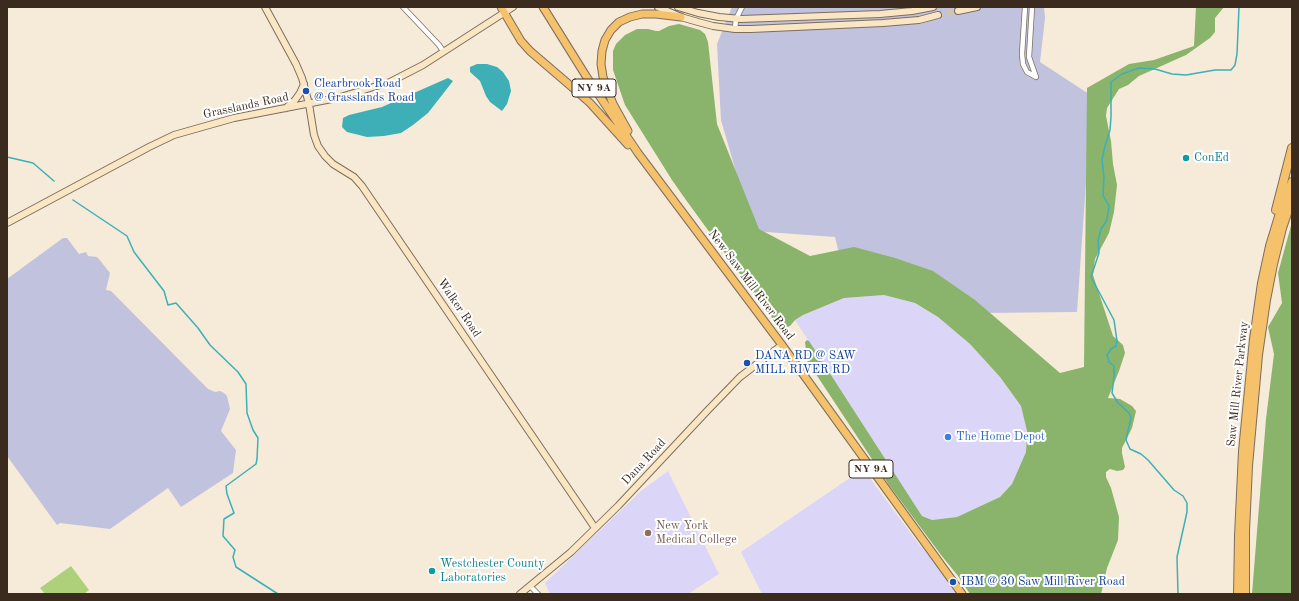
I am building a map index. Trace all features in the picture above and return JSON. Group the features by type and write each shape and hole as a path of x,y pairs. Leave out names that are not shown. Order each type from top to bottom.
{"highway":[{"path":"1266,265 1273,219 1292,148"},
{"name":"Saw Mill River Parkway","path":"1238,594 1240,498 1245,426 1254,339 1266,265 1277,222 1292,182"},
{"name":"Saw Mill River Parkway","path":"1245,594 1248,466 1258,355 1272,264 1292,199"}],"main road":[{"name":"NY 9A","path":"543,7 589,81 649,167"},
{"path":"503,10 521,40 530,51 590,104 649,167"},
{"path":"649,167 613,104 607,90 601,64 602,51 605,40 611,30 619,22 630,17 642,14 681,17"},
{"name":"New Saw Mill River Road","path":"649,167 782,345 961,593"}],"street":[{"name":"Walker Road","path":"265,7 296,64 304,84 314,135 318,146 333,164 354,177 362,186 595,528"},
{"path":"403,7 444,52"},
{"name":"Grasslands Road","path":"7,223 148,147 174,135 234,118 337,98 390,82 423,65 503,10 513,7"},
{"path":"658,7 681,17 713,26 751,29 883,23 919,20 938,15"},
{"path":"678,7 698,13 736,19 880,14 912,11 933,7"},
{"path":"735,28 736,19 742,7"},
{"path":"958,11 977,7"},
{"path":"1024,7 1023,64 1027,72 1036,77 1028,57 1032,7"},
{"path":"286,108 295,100 304,84"},
{"name":"Dana Road","path":"520,594 571,552 618,506 733,384 751,368 782,345"},
{"path":"530,586 538,594"}],"shaded area":[{"path":"732,7 1044,7 1045,18 1040,62 1092,96 1077,312 982,313 840,258 835,237 753,231 721,120 717,44"},
{"path":"63,238 67,238 79,254 86,252 88,256 97,257 99,259 110,273 106,290 111,291 208,389 215,392 220,391 224,393 227,396 230,409 221,431 236,450 233,473 181,507 168,488 110,529 60,523 57,525 7,456 7,279"},
{"path":"884,295 915,303 938,317 970,344 1000,377 1021,406 1027,431 1026,452 1012,484 1000,497 957,517 932,520 922,516 795,320 803,315 844,298"},
{"path":"863,469 918,543 961,592 961,594 762,594 741,552"},
{"name":"New York Medical College","path":"668,471 719,574 688,594 550,594 545,583 641,491"}],"green space":[{"path":"1196,7 1224,7 1215,18 1215,32 1210,38 1186,55 1139,76 1128,85 1119,89 1107,108 1106,116 1117,185 1114,212 1109,233 1095,259 1093,275 1113,336 1123,345 1125,353 1108,398 1120,399 1132,406 1136,411 1132,428 1122,448 1125,467 1123,470 1117,471 1110,469 1106,472 1106,477 1111,488 1119,517 1118,540 1107,568 1101,594 970,594 889,485 808,362 803,357 806,350 805,342 807,340 809,341 922,516 932,520 957,517 1000,497 1012,484 1026,452 1027,431 1021,406 1000,377 970,344 938,317 915,303 884,295 844,298 803,315 795,320 790,326 784,328 778,326 672,180 625,105 613,70 613,51 616,44 625,35 637,29 659,31 669,26 679,24 700,30 705,34 708,42 717,124 759,229 810,256 854,247 895,258 933,271 975,300 1060,373 1084,367 1087,88 1129,64 1154,60 1194,46"},
{"path":"1292,222 1292,594 1252,594 1266,419 1274,354 1268,327 1282,303 1278,273"},
{"path":"71,566 89,590 84,594 45,594 40,588"}],"water":[{"path":"477,64 487,64 497,67 503,72 509,81 511,91 507,104 502,111 490,102 480,81 470,72 470,67"},
{"path":"448,78 453,81 428,113 401,133 367,137 347,132 342,127 343,118 349,115 382,107"}],"waterway":[{"path":"1178,594 1177,557 1187,512 1187,503 1183,496 1174,490 1148,460 1141,454 1130,449 1126,440 1131,418 1129,413 1118,403 1112,393 1114,366 1109,362 1107,355 1111,349 1116,346 1117,341 1114,320 1091,277 1099,253 1098,241 1101,229 1107,220 1109,206 1103,195 1104,177 1102,160 1110,130 1111,82 1122,74 1139,68 1155,69 1172,74 1186,75 1215,70 1231,70 1235,65 1237,54 1239,7"},
{"path":"7,157 33,163 54,181"},
{"path":"73,200 127,236 134,252 164,291 168,305 176,303 198,328 210,345 238,372 246,384 247,413 253,430 258,438 257,459 256,464 226,486 227,494 234,513 224,519 223,536 235,550 233,557 236,567 278,594"}],"tunnel":[{"path":"938,15 958,11"}],"place":[{"name":"Clearbrook Road @ Grasslands Road","path":"306,91"},
{"name":"ConEd","path":"1186,158"},
{"name":"DANA RD @ SAW MILL RIVER RD","path":"747,363"},
{"name":"The Home Depot","path":"948,437"},
{"name":"New York Medical College","path":"648,533"},
{"name":"Westchester County Laboratories","path":"432,571"},
{"name":"IBM @ 30 Saw Mill River Road","path":"953,582"}]}
